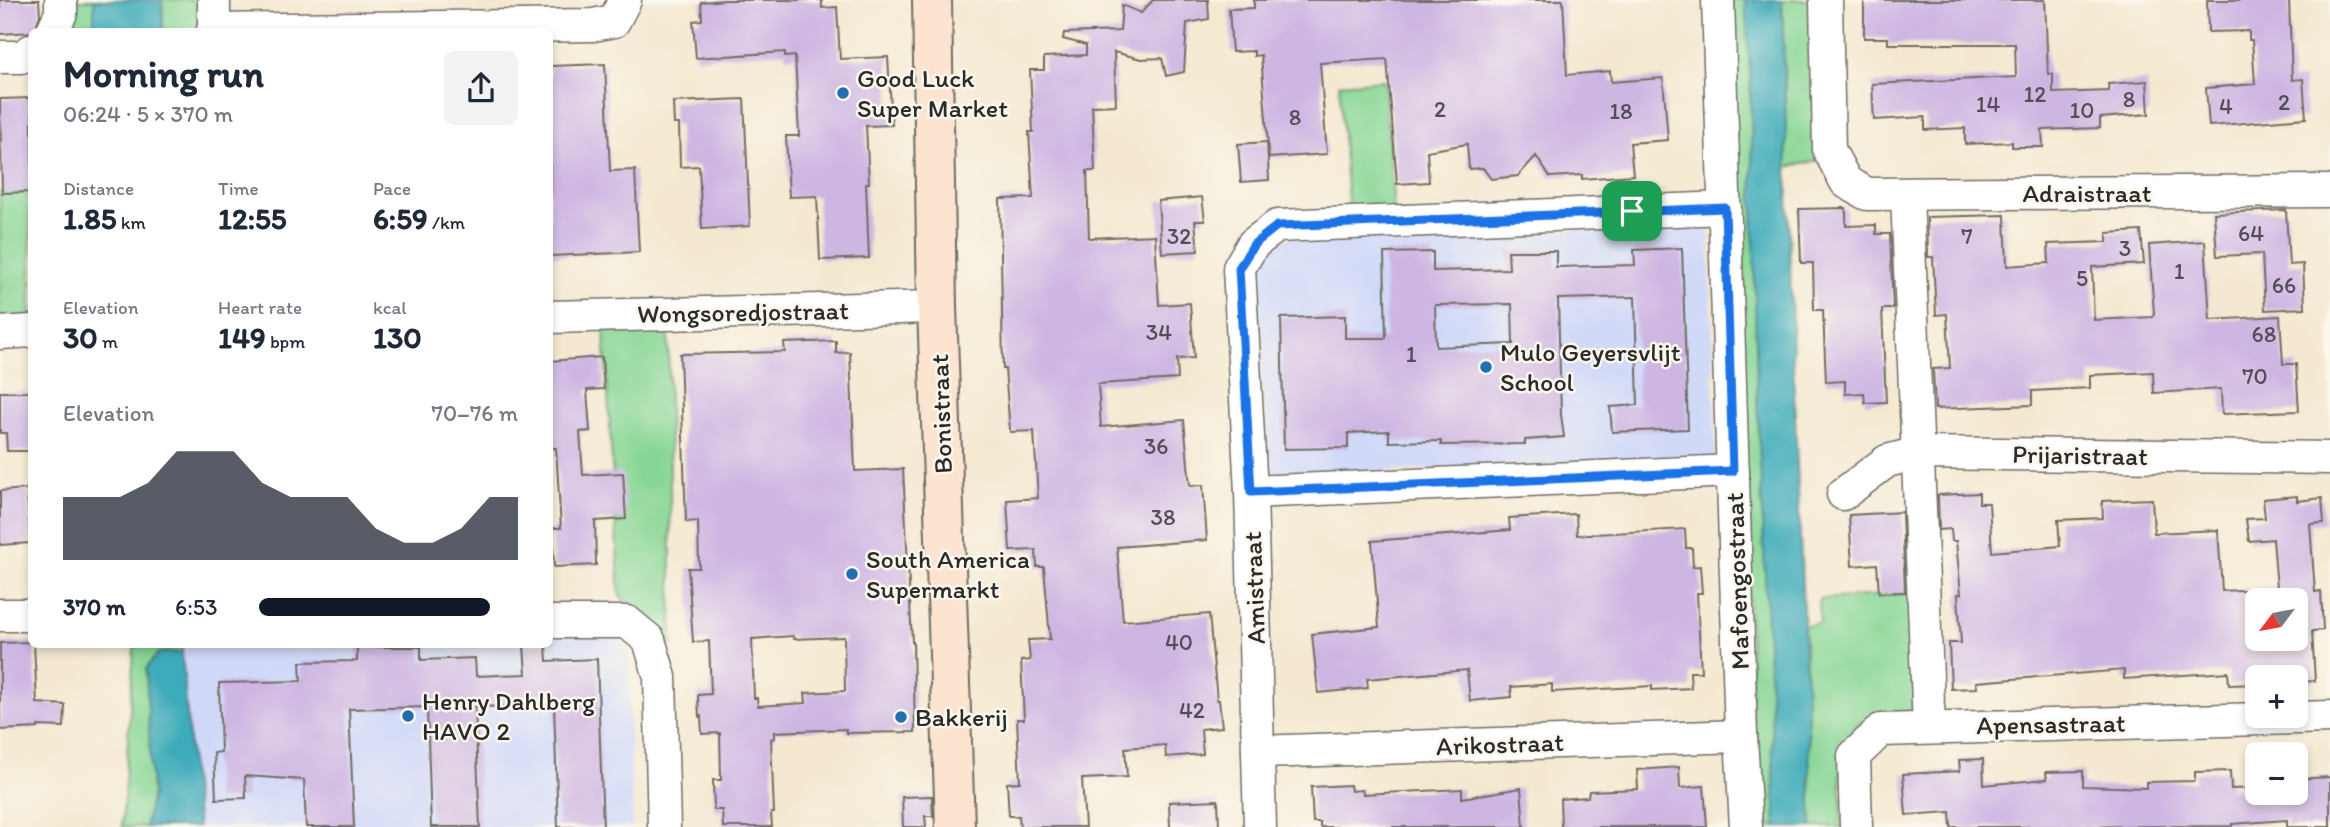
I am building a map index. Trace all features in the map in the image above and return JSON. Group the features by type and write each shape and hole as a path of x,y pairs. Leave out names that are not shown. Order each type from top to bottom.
{"street":[{"path":"54,28 61,13 61,0"},
{"name":"Bonistraat","path":"932,0 937,307 955,827"},
{"name":"Mafoengostraat","path":"1718,0 1746,827"},
{"name":"Adraistraat","path":"1826,0 1829,150 1846,182 1867,194 2330,191"},
{"path":"214,21 593,25 620,11"},
{"path":"0,57 21,57 28,53"},
{"path":"1908,195 1929,727"},
{"name":"Amistraat","path":"1260,827 1251,492 1239,268 1254,244 1277,226 1725,208"},
{"name":"Wongsoredjostraat","path":"553,317 937,307"},
{"path":"0,332 28,331"},
{"name":"Prijaristraat","path":"1843,494 1887,461 1918,453 2330,458"},
{"path":"1251,492 1733,471"},
{"path":"0,615 28,615"},
{"path":"553,622 627,622 649,640 660,677 664,827"},
{"name":"Apensastraat","path":"1856,827 1854,756 1881,730 2330,718"},
{"name":"Arikostraat","path":"1258,752 1741,736"}],"shaded area":[{"name":"Mulo Geyersvlijt School","path":"1709,227 1716,459 1264,475 1255,276 1259,262 1268,249 1282,240 1294,236"},
{"name":"Henry Dahlberg HAVO 2","path":"553,629 610,629 622,639 628,653 633,827 198,827 183,648 553,648"}],"green space":[{"path":"71,0 94,0 94,28 72,28"},
{"path":"162,0 197,0 199,28 163,28"},
{"path":"1732,0 1745,0 1750,70 1757,393 1776,827 1755,827"},
{"path":"1782,0 1813,0 1818,161 1787,167"},
{"path":"1384,80 1394,211 1349,215 1339,84"},
{"path":"28,191 28,318 0,321 0,192"},
{"path":"668,327 672,645 654,645 635,610 620,596 604,330"},
{"path":"1915,593 1915,707 1905,713 1876,715 1858,724 1840,748 1842,827 1812,827 1804,626 1820,623 1819,599"},
{"path":"182,648 182,652 158,653 146,669 152,794 145,827 122,827 134,649"}],"water":[{"path":"94,0 162,0 163,28 94,28"},
{"path":"1745,0 1782,0 1794,389 1812,827 1776,827 1757,393 1750,70"},
{"path":"182,652 198,827 145,827 152,794 146,669 158,653"}],"building":[{"path":"0,0 39,0 40,15 35,28 28,28 28,32 0,34"},
{"path":"822,0 822,8 837,7 840,59 888,57 892,125 866,126 869,258 820,260 817,196 789,197 786,136 799,136 795,56 785,57 785,52 696,58 693,21 702,20 701,2"},
{"path":"1153,0 1208,0 1209,19 1187,23 1184,72 1166,76 1162,58 1141,59 1114,52 1116,105 1092,106 1095,171 1087,171 1089,238 1155,235 1159,305 1190,303 1194,358 1177,359 1178,379 1098,384 1101,427 1184,420 1190,486 1203,485 1207,540 1117,547 1123,621 1209,614 1222,727 1201,729 1203,754 1166,757 1165,745 1125,748 1127,777 1082,779 1085,827 1020,827 1019,816 1009,816 1007,783 1020,782 1017,719 1024,719 1021,661 1030,660 1028,640 1050,639 1044,567 1037,567 1036,550 1010,551 1007,500 1038,498 1034,431 1010,432 1003,369 1000,199 1033,198 1029,132 1033,132 1030,70 1044,70 1044,57 1086,55 1086,45 1063,39 1064,33 1120,31 1122,5 1141,13"},
{"path":"1254,0 1563,0 1567,75 1610,71 1611,82 1663,78 1668,140 1630,143 1633,175 1582,179 1582,175 1550,177 1536,156 1518,176 1491,179 1483,168 1469,169 1467,144 1427,151 1429,182 1397,184 1387,59 1320,63 1327,154 1269,158 1261,55 1254,56 1254,51 1232,52 1229,9 1254,8"},
{"path":"1864,0 2045,0 2048,74 2053,74 2053,93 2109,91 2108,84 2147,81 2149,114 2100,118 2100,128 2042,130 2043,147 2012,147 2012,142 1965,144 1965,128 1925,130 1925,117 1874,120 1872,84 2016,77 2015,44 1888,44 1888,38 1864,38"},
{"path":"2207,0 2289,0 2292,80 2303,79 2306,118 2209,126 2206,88 2255,84 2249,31 2208,32"},
{"path":"605,64 610,171 635,170 639,252 553,256 553,66"},
{"path":"28,98 28,192 2,193 0,99"},
{"path":"744,99 750,226 702,229 699,166 680,167 679,124 674,124 673,102"},
{"path":"1267,142 1269,180 1241,182 1238,144"},
{"path":"1202,197 1205,221 1195,221 1198,251 1162,253 1158,201"},
{"path":"1846,208 1846,226 1876,225 1876,234 1890,234 1893,309 1882,309 1886,402 1865,403 1864,393 1845,394 1845,381 1826,382 1823,310 1814,310 1813,263 1801,263 1799,209"},
{"path":"2286,210 2289,265 2303,264 2305,308 2265,310 2262,254 2217,256 2214,213"},
{"path":"2005,215 2007,266 2049,263 2048,244 2107,242 2107,233 2141,231 2144,264 2092,267 2094,320 2153,317 2149,245 2205,241 2210,320 2280,316 2283,364 2296,364 2299,411 2222,414 2221,389 2154,393 2153,372 2090,375 2090,388 2032,391 2032,405 1935,409 1933,369 1950,368 1947,314 1936,315 1933,257 1928,257 1927,217"},
{"path":"1682,248 1688,429 1612,432 1610,407 1638,405 1635,297 1558,299 1564,437 1525,440 1525,444 1441,445 1441,441 1389,442 1389,431 1348,433 1348,448 1284,449 1281,318 1345,316 1345,338 1386,338 1384,253 1433,252 1433,271 1509,269 1508,251 1556,251 1556,267 1635,265 1634,250","holes":["1512,304 1513,344 1436,347 1435,305"]},
{"path":"836,341 836,353 850,352 855,471 903,469 913,642 915,732 846,733 846,729 775,732 775,738 771,739 774,813 771,813 772,827 723,827 722,810 714,810 713,780 721,780 720,733 702,734 701,716 699,717 698,695 711,694 709,641 693,642 688,568 699,568 698,521 686,522 680,354 785,352 784,343","holes":["793,636 794,639 844,637 845,691 805,693 806,703 758,706 757,698 754,698 752,639"]},
{"path":"602,357 604,389 587,390 590,431 580,432 583,475 623,473 626,519 595,521 596,565 554,567 553,528 561,528 556,448 553,448 553,361"},
{"path":"0,392 28,392 28,451 7,451 6,433 0,433"},
{"path":"27,489 28,543 0,545 0,491"},
{"path":"1979,493 1979,503 1989,503 1992,552 2060,546 2058,520 2103,518 2102,501 2152,499 2154,533 2218,530 2222,591 2245,590 2245,651 2308,651 2308,588 2277,588 2273,539 2249,541 2246,519 2265,518 2263,499 2297,496 2297,501 2322,498 2324,523 2310,524 2315,592 2321,591 2323,630 2312,631 2315,681 2308,681 2308,665 2245,665 2245,684 2229,685 2228,672 2124,679 2124,670 1976,682 1977,688 1951,689 1949,643 1961,643 1958,594 1961,594 1956,541 1952,541 1951,529 1939,530 1938,495"},
{"path":"1902,512 1905,592 1879,593 1877,564 1852,566 1849,515"},
{"path":"1576,514 1577,535 1685,529 1686,548 1692,548 1693,567 1700,566 1702,593 1697,593 1701,672 1690,672 1691,688 1652,690 1652,686 1552,692 1552,684 1511,687 1512,697 1470,701 1467,670 1367,679 1368,688 1318,693 1312,634 1379,627 1372,541 1510,530 1509,518"},
{"path":"28,642 28,648 34,648 37,703 65,705 64,727 38,726 0,730 0,643"},
{"path":"357,648 421,648 421,660 475,658 476,676 526,674 524,648 546,648 547,661 597,659 603,827 558,827 554,705 475,707 480,827 431,827 427,707 349,709 354,827 306,827 304,780 245,776 246,798 216,799 214,753 221,752 219,683 301,681 300,662 357,661"},
{"path":"1983,759 1984,785 2047,779 2046,772 2083,771 2083,786 2146,788 2146,782 2195,781 2195,772 2230,771 2231,789 2245,788 2245,805 2308,805 2308,778 2330,777 2330,827 2287,827 2287,820 2232,826 1951,827 1950,812 1906,815 1903,774 1960,771 1959,760"},
{"path":"1679,767 1680,788 1704,786 1707,827 1561,827 1560,799 1588,797 1589,791 1638,789 1637,770"},
{"path":"1350,785 1351,791 1362,790 1363,794 1462,789 1462,798 1521,788 1524,827 1320,827 1320,822 1313,822 1311,787"},
{"path":"932,796 933,816 925,816 926,827 903,827 902,797"},
{"path":"1218,800 1219,827 1170,827 1169,802"}],"place":[{"name":"Good Luck Super Market","path":"843,93"},
{"name":"Mulo Geyersvlijt School","path":"1486,367"},
{"name":"South America Supermarkt","path":"852,574"},
{"name":"Henry Dahlberg HAVO 2","path":"408,716"},
{"name":"Bakkerij","path":"901,717"}],"route":[{"path":"1725,208 1733,471 1251,492 1239,268 1254,244 1277,226 1632,211 1725,208"}]}
